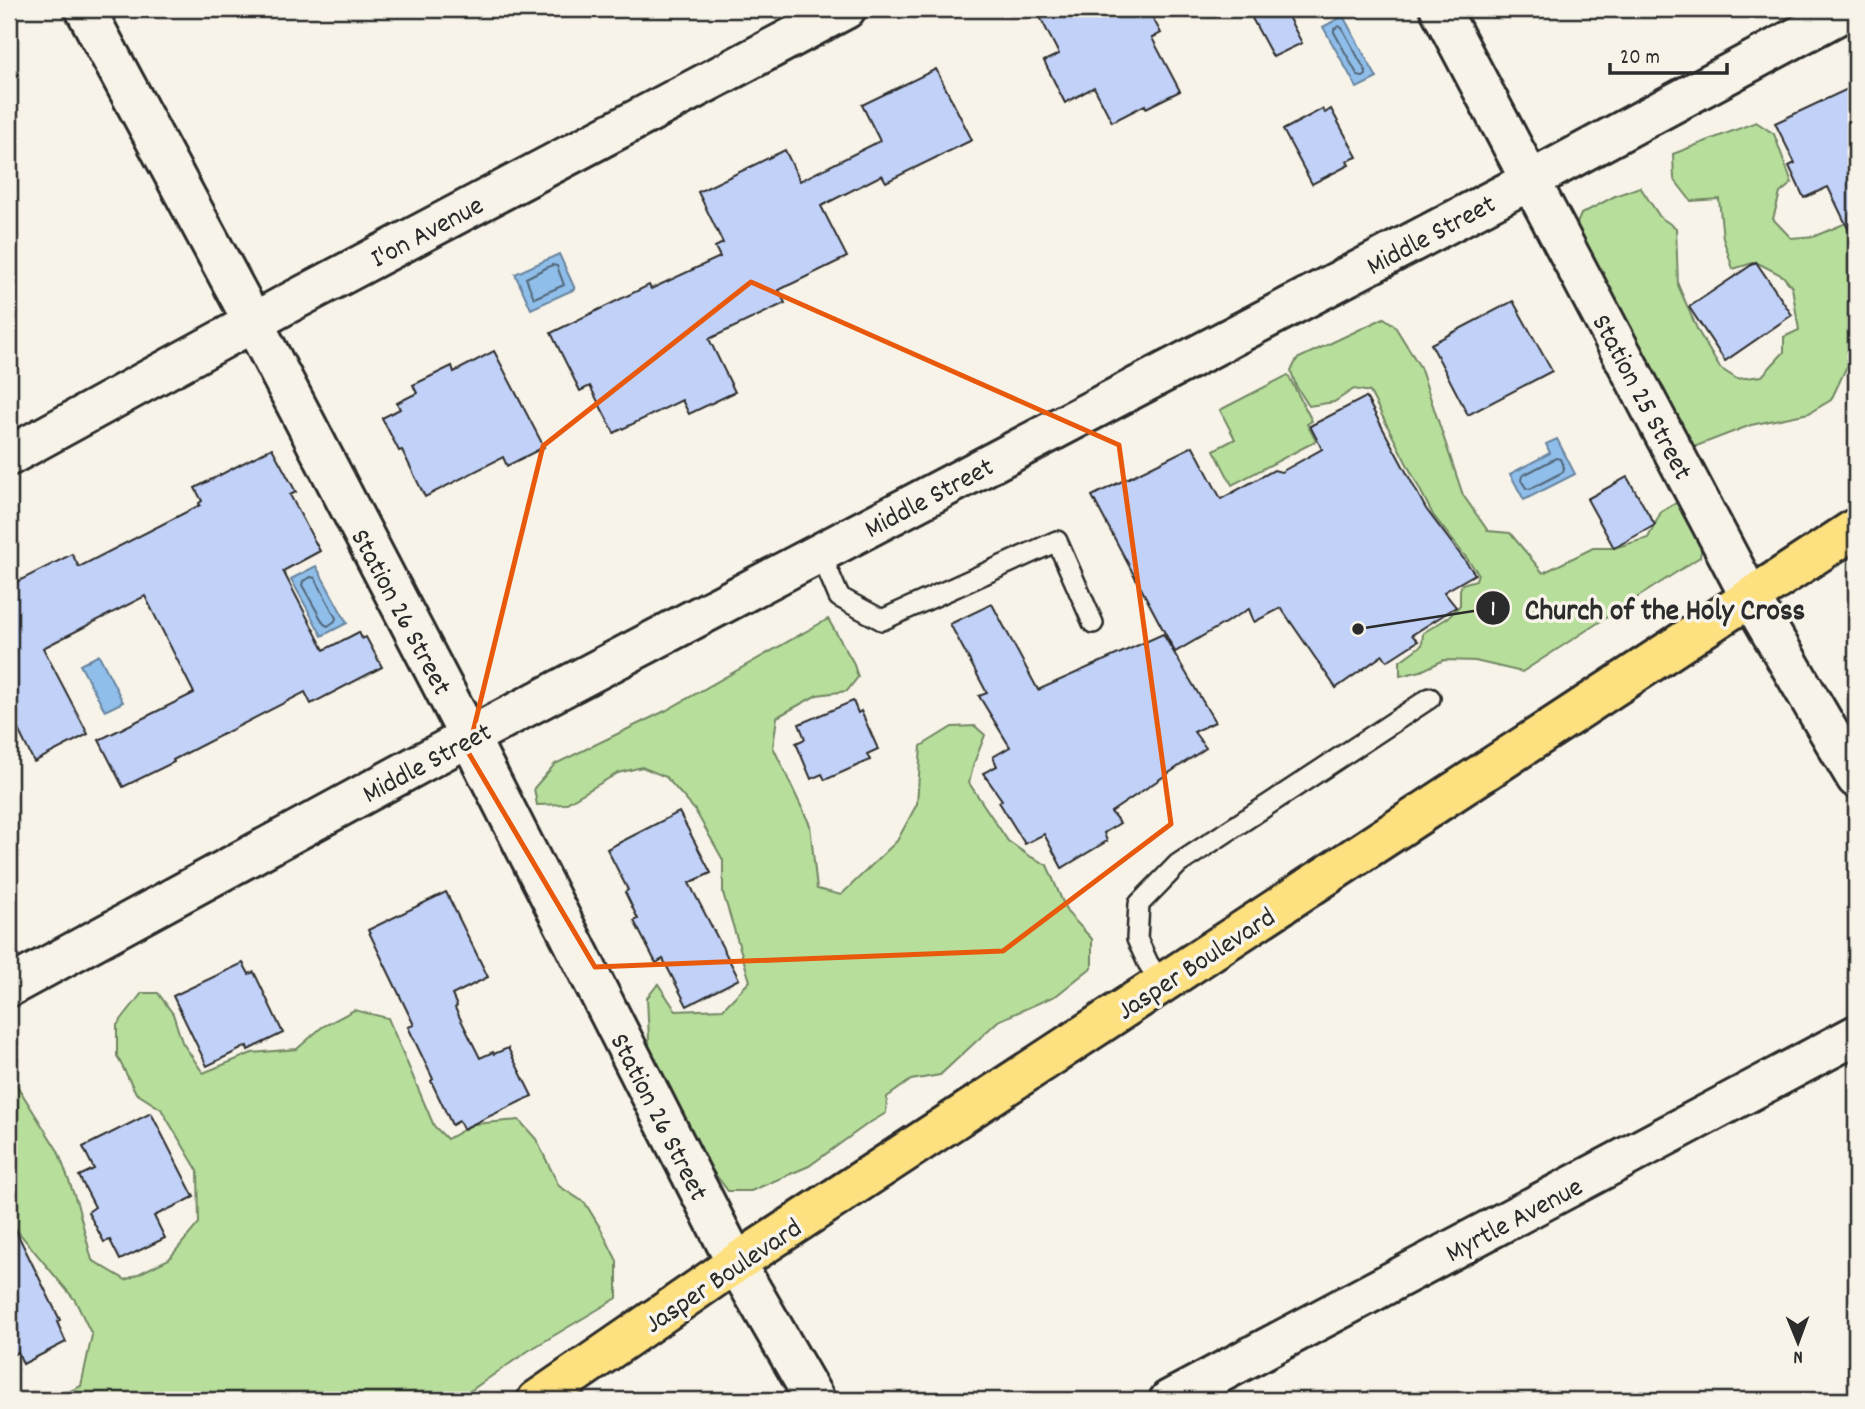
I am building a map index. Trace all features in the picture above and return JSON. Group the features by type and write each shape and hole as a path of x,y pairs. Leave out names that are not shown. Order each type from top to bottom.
{"main road":[{"name":"Jasper Boulevard","path":"537,1400 736,1263 1856,528"}],"street":[{"name":"Station 26 Street","path":"85,9 253,322 469,737 736,1263 815,1400"},
{"name":"I'on Avenue","path":"9,456 253,322 846,9"},
{"name":"Station 25 Street","path":"1440,9 1750,597 1856,778"},
{"name":"Middle Street","path":"9,986 469,737 1531,180 1849,9"},
{"name":"Myrtle Avenue","path":"1169,1400 1856,1035"}],"lane":[{"path":"820,552 839,597 882,620 1057,541 1093,623"},
{"path":"1161,984 1137,939 1139,904 1178,864 1430,698"}],"highlighted area":[{"path":"751,282 1119,445 1171,824 1003,951 595,967 468,752 543,446"}],"green space":[{"path":"1756,122 1774,134 1792,183 1780,193 1773,219 1791,238 1815,236 1856,219 1856,357 1846,368 1831,400 1809,413 1751,425 1694,447 1679,443 1575,228 1581,214 1615,196 1640,187 1660,217 1676,228 1678,285 1698,331 1720,368 1737,379 1762,376 1784,352 1784,337 1799,330 1792,287 1783,276 1756,262 1733,269 1723,238 1719,199 1691,201 1674,179 1673,154"},
{"path":"1384,318 1394,325 1420,367 1463,495 1488,531 1510,533 1543,573 1593,548 1614,548 1648,538 1661,512 1681,500 1705,530 1700,557 1522,672 1475,661 1444,660 1421,671 1400,676 1400,661 1422,645 1423,633 1449,617 1460,605 1462,584 1476,580 1478,573 1433,515 1370,392 1354,389 1334,402 1309,406 1296,386 1291,371 1297,359"},
{"path":"1288,375 1312,421 1307,424 1316,441 1232,485 1214,450 1235,439 1220,410"},
{"path":"828,619 853,662 858,677 847,691 817,695 777,717 773,747 810,825 817,889 841,895 897,841 917,804 921,746 952,727 975,726 985,735 969,783 1008,841 1047,865 1067,912 1092,939 1092,967 1057,995 998,1021 940,1075 911,1080 887,1097 886,1113 809,1166 751,1191 728,1191 675,1121 650,1061 647,998 658,984 676,1011 723,1009 750,981 723,893 723,860 695,810 666,777 642,767 618,773 565,804 537,805 534,788 555,764 665,711"},
{"path":"142,993 158,993 173,1014 182,1042 203,1073 252,1053 297,1049 322,1027 354,1010 388,1018 434,1126 447,1139 474,1124 519,1120 536,1139 559,1186 585,1203 601,1229 617,1261 617,1298 528,1351 457,1400 51,1400 81,1386 92,1335 75,1300 9,1221 9,1073 58,1151 77,1203 92,1260 126,1280 169,1259 199,1223 198,1171 161,1109 136,1093 117,1056 117,1025"}],"water":[{"path":"1343,16 1377,78 1357,88 1323,27"},
{"path":"559,254 575,289 531,309 515,274"},
{"path":"1557,439 1575,474 1524,500 1510,474 1550,453 1546,444"},
{"path":"316,566 347,623 322,636 291,579"},
{"path":"99,655 123,702 105,711 80,665"}],"building":[{"path":"1036,9 1148,9 1161,33 1152,38 1180,91 1112,122 1094,87 1065,103 1044,61 1059,54"},
{"path":"1247,9 1284,9 1302,43 1273,57"},
{"path":"936,69 972,140 886,182 882,175 821,206 847,257 779,290 785,303 709,339 735,392 689,414 682,400 614,433 590,386 580,391 551,333 649,285 651,289 720,257 715,247 723,243 698,192 785,150 800,181 880,141 862,105"},
{"path":"1856,85 1856,245 1828,187 1804,198 1789,166 1795,163 1775,123"},
{"path":"1322,109 1325,113 1331,109 1357,157 1347,161 1349,165 1312,184 1283,130"},
{"path":"1756,262 1792,315 1725,361 1689,307"},
{"path":"1513,301 1552,371 1468,415 1431,344"},
{"path":"494,351 544,447 507,466 503,457 425,497 402,450 399,451 382,418 400,409 397,403 417,393 413,385 452,366 454,372"},
{"path":"1366,397 1426,509 1475,574 1444,592 1456,607 1412,635 1418,641 1387,661 1383,655 1336,688 1281,608 1254,622 1249,609 1175,652 1092,496 1193,446 1221,499 1274,470 1281,472 1322,449 1310,426"},
{"path":"272,448 296,492 290,495 320,551 283,571 324,650 359,632 362,639 366,637 382,667 311,704 305,692 123,787 99,740 194,693 145,596 43,648 88,734 34,762 9,711 9,581 11,585 72,554 79,567 200,505 202,501 195,488"},
{"path":"1627,477 1655,525 1614,548 1587,499"},
{"path":"992,604 1038,690 1163,634 1215,722 1194,732 1206,748 1111,812 1120,823 1104,833 1107,841 1062,868 1044,834 1025,844 999,802 1002,800 983,773 997,766 993,757 1010,747 979,696 987,693 950,624"},
{"path":"853,701 858,713 861,711 878,749 867,754 870,760 825,780 822,774 811,779 796,743 805,739 799,724"},
{"path":"679,812 711,873 689,883 739,979 687,1006 663,959 656,963 634,921 638,919 625,892 628,890 607,849"},
{"path":"446,892 488,977 452,995 457,1006 455,1008 480,1058 508,1048 532,1096 463,1129 459,1121 452,1125 408,1027 414,1025 368,930"},
{"path":"243,963 249,974 254,972 283,1033 248,1050 247,1046 207,1066 173,996"},
{"path":"151,1113 194,1197 154,1216 165,1238 120,1260 110,1240 104,1242 88,1212 95,1207 79,1176 94,1169 83,1147"},
{"path":"9,1217 60,1320 57,1322 66,1342 23,1364 18,1352 9,1357"}],"place":[{"name":"Church of the Holy Cross","path":"1358,629"}]}
